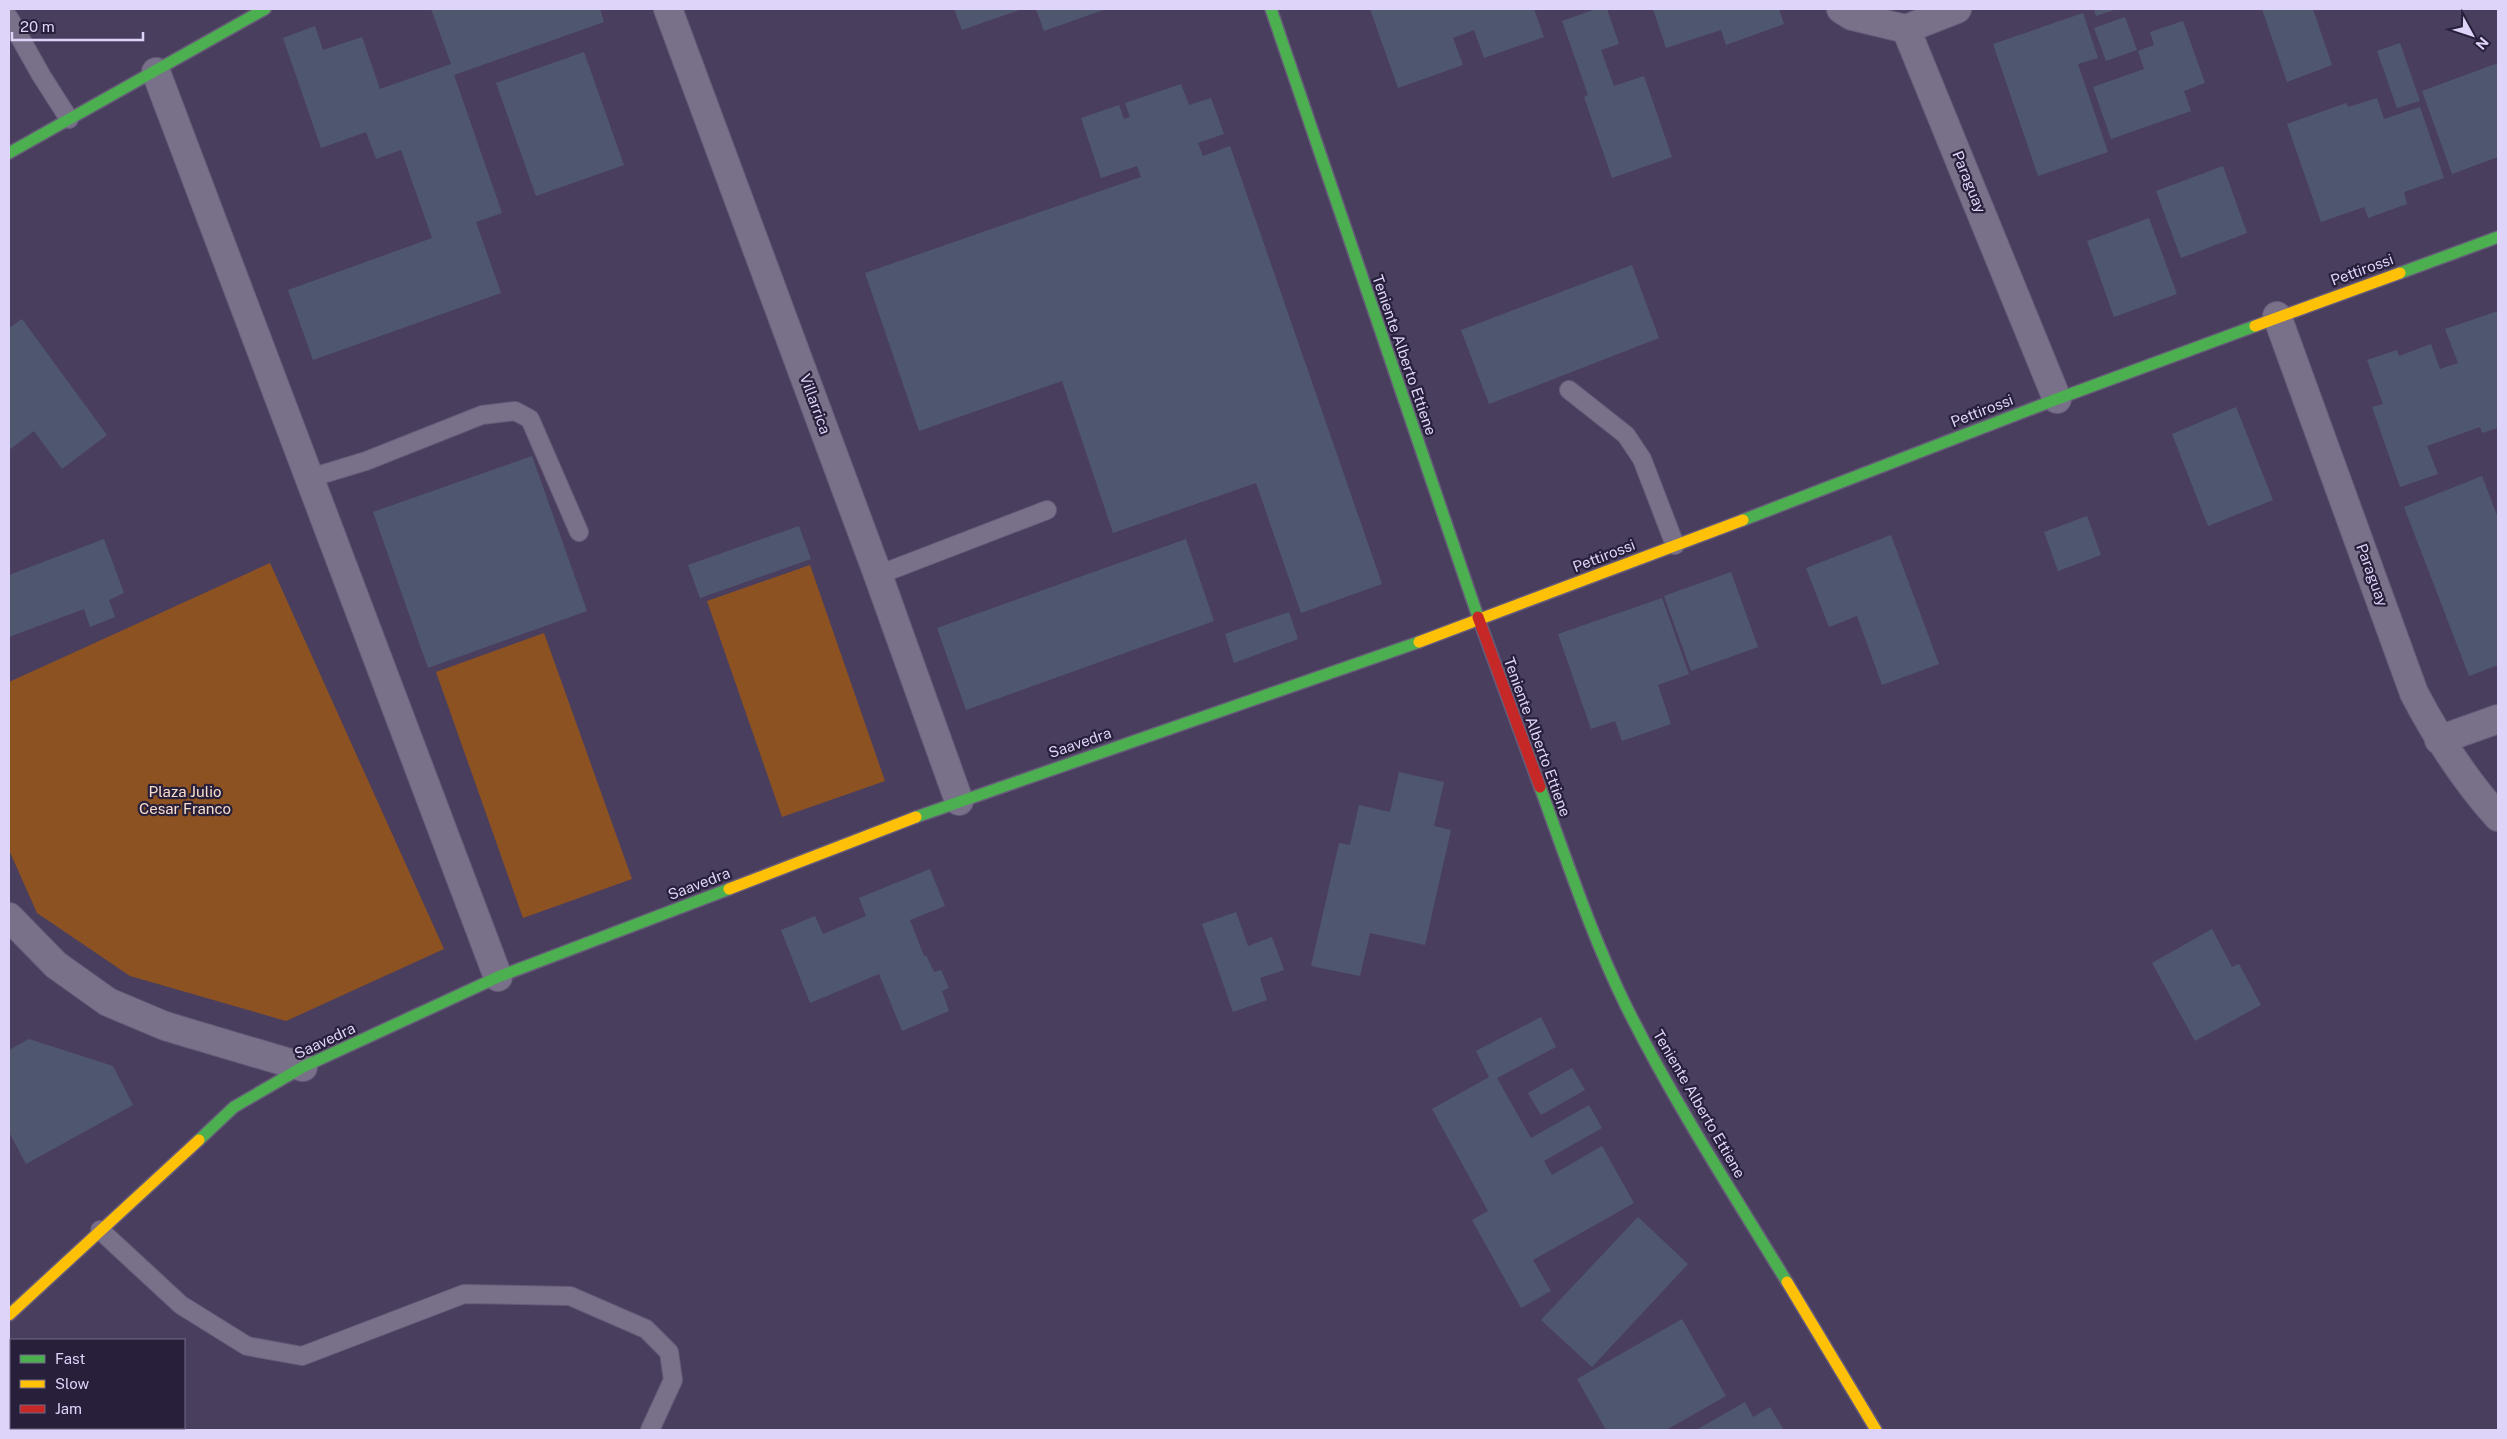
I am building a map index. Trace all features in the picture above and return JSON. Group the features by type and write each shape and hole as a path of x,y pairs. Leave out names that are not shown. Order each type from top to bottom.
{"street":[{"path":"9,153 265,9"},
{"name":"Villarrica","path":"668,9 878,575 959,801"},
{"path":"1841,9 1852,16 1906,29 1957,9"},
{"name":"Teniente Alberto Ettiene","path":"1275,10 1479,621 1582,903 1627,1007 1682,1109 1876,1430"},
{"name":"Paraguay","path":"1906,29 2057,399"},
{"path":"156,72 498,977"},
{"name":"Pettirossi","path":"1479,621 2277,316 2498,237"},
{"name":"Paraguay","path":"2277,316 2414,693 2439,740 2472,787 2498,817"},
{"name":"Saavedra","path":"9,1316 234,1107 303,1067 498,977 959,801 1479,621"},
{"path":"2439,740 2498,719"},
{"path":"9,916 56,965 108,1002 165,1026 303,1067"}],"lane":[{"path":"9,18 70,120"},
{"path":"1569,390 1626,435 1642,459 1676,545"},
{"path":"310,478 366,461 482,415 515,411 530,419 579,532"},
{"path":"878,575 1047,510"},
{"path":"100,1230 181,1305 247,1346 302,1356 464,1294 570,1296 646,1329 669,1352 672,1380 650,1430"}],"green space":[{"name":"Plaza Julio Cesar Franco","path":"270,563 444,949 286,1021 130,976 37,913 9,850 9,682"},
{"path":"810,565 885,781 782,817 707,601"},
{"path":"544,633 632,879 523,918 436,672"}],"building":[{"path":"431,9 600,9 604,22 454,75 502,213 476,222 501,293 313,360 288,290 432,238 401,150 376,159 366,132 321,148 283,38 315,26 323,50 362,37 380,89 451,64"},
{"path":"954,9 1022,9 962,30"},
{"path":"1036,9 1106,9 1044,31"},
{"path":"1370,9 1534,9 1544,37 1484,58 1474,30 1453,38 1463,65 1398,88"},
{"path":"1596,9 1607,9 1619,44 1601,50 1614,86 1644,76 1672,157 1612,178 1584,97 1588,95 1562,21"},
{"path":"1653,9 1779,9 1784,24 1726,45 1721,30 1666,48"},
{"path":"2094,9 2117,9 2096,16"},
{"path":"2262,9 2313,9 2332,65 2287,82"},
{"path":"2083,13 2098,58 2078,64 2108,152 2038,176 1993,44"},
{"path":"2125,17 2137,50 2106,61 2094,28"},
{"path":"2183,21 2205,83 2184,91 2191,111 2111,139 2093,87 2144,69 2138,51 2154,45 2150,32"},
{"path":"2400,43 2420,101 2397,108 2377,51"},
{"path":"584,52 624,165 536,196 496,83"},
{"path":"2498,63 2498,157 2452,174 2422,91"},
{"path":"1181,84 1189,105 1211,98 1224,134 1198,143 1203,156 1230,146 1382,584 1301,613 1256,483 1113,533 1062,381 919,431 865,273 1141,177 1137,166 1101,178 1081,118 1119,105 1124,119 1130,117 1125,103"},
{"path":"2377,98 2384,119 2420,107 2444,178 2404,192 2407,204 2368,218 2364,207 2321,222 2287,124 2346,103 2348,107"},
{"path":"2223,166 2247,233 2181,258 2156,191"},
{"path":"2149,218 2177,294 2114,317 2087,241"},
{"path":"1632,265 1659,338 1489,404 1461,330"},
{"path":"2498,311 2498,428 2482,433 2480,427 2427,446 2438,474 2400,487 2372,407 2383,404 2367,360 2397,350 2399,356 2431,344 2440,369 2458,363 2445,329"},
{"path":"22,319 107,435 62,469 34,431 9,450 9,328"},
{"path":"2236,407 2273,500 2208,526 2172,434"},
{"path":"532,456 587,611 428,668 373,512"},
{"path":"2482,476 2498,518 2498,665 2469,676 2404,507"},
{"path":"2087,516 2101,555 2058,571 2044,532"},
{"path":"799,526 811,559 700,598 688,565"},
{"path":"1891,535 1939,664 1882,685 1857,616 1829,627 1806,568"},
{"path":"104,539 124,593 109,600 115,617 90,627 84,609 9,637 9,575"},
{"path":"1186,539 1214,621 966,710 937,628"},
{"path":"1731,572 1758,647 1691,671 1664,596"},
{"path":"1662,598 1689,674 1658,685 1671,724 1622,741 1615,721 1591,729 1558,634"},
{"path":"1289,612 1298,639 1234,663 1225,634"},
{"path":"1399,772 1444,782 1434,826 1451,830 1425,945 1370,933 1360,976 1311,966 1339,843 1350,845 1359,805 1390,812"},
{"path":"930,869 945,906 910,920 924,956 926,955 934,972 941,970 949,988 942,991 949,1011 902,1031 879,974 810,1003 781,930 815,916 823,934 866,916 859,898"},
{"path":"1236,912 1248,946 1272,937 1284,970 1260,978 1267,1000 1233,1012 1202,924"},
{"path":"2212,929 2232,967 2239,964 2261,1005 2195,1041 2152,963"},
{"path":"1541,1017 1556,1047 1497,1078 1531,1138 1589,1105 1602,1128 1544,1161 1552,1175 1602,1146 1634,1203 1533,1260 1551,1291 1521,1308 1472,1220 1488,1211 1432,1109 1489,1077 1476,1051"},
{"path":"29,1039 113,1066 133,1105 26,1164 9,1132 9,1050"},
{"path":"1572,1068 1585,1090 1541,1115 1528,1093"},
{"path":"1638,1217 1688,1264 1592,1367 1541,1320"},
{"path":"1682,1319 1726,1396 1666,1430 1606,1430 1577,1379"},
{"path":"1745,1402 1753,1417 1770,1407 1784,1430 1696,1430"}],"traffic: fast":[{"path":"9,153 265,9"},
{"path":"1271,9 1478,617"},
{"path":"2400,273 2498,237"},
{"path":"1743,520 2057,399 2255,326"},
{"path":"916,817 1419,642"},
{"path":"1540,787 1591,926 1627,1008 1664,1078 1787,1282"},
{"path":"199,1140 234,1107 303,1067 498,977 729,889"}],"traffic: slow":[{"path":"2255,326 2400,273"},
{"path":"1419,642 1743,520"},
{"path":"729,889 916,817"},
{"path":"9,1315 199,1140"},
{"path":"1787,1282 1876,1430"}],"traffic: jam":[{"path":"1478,617 1540,787"}]}
